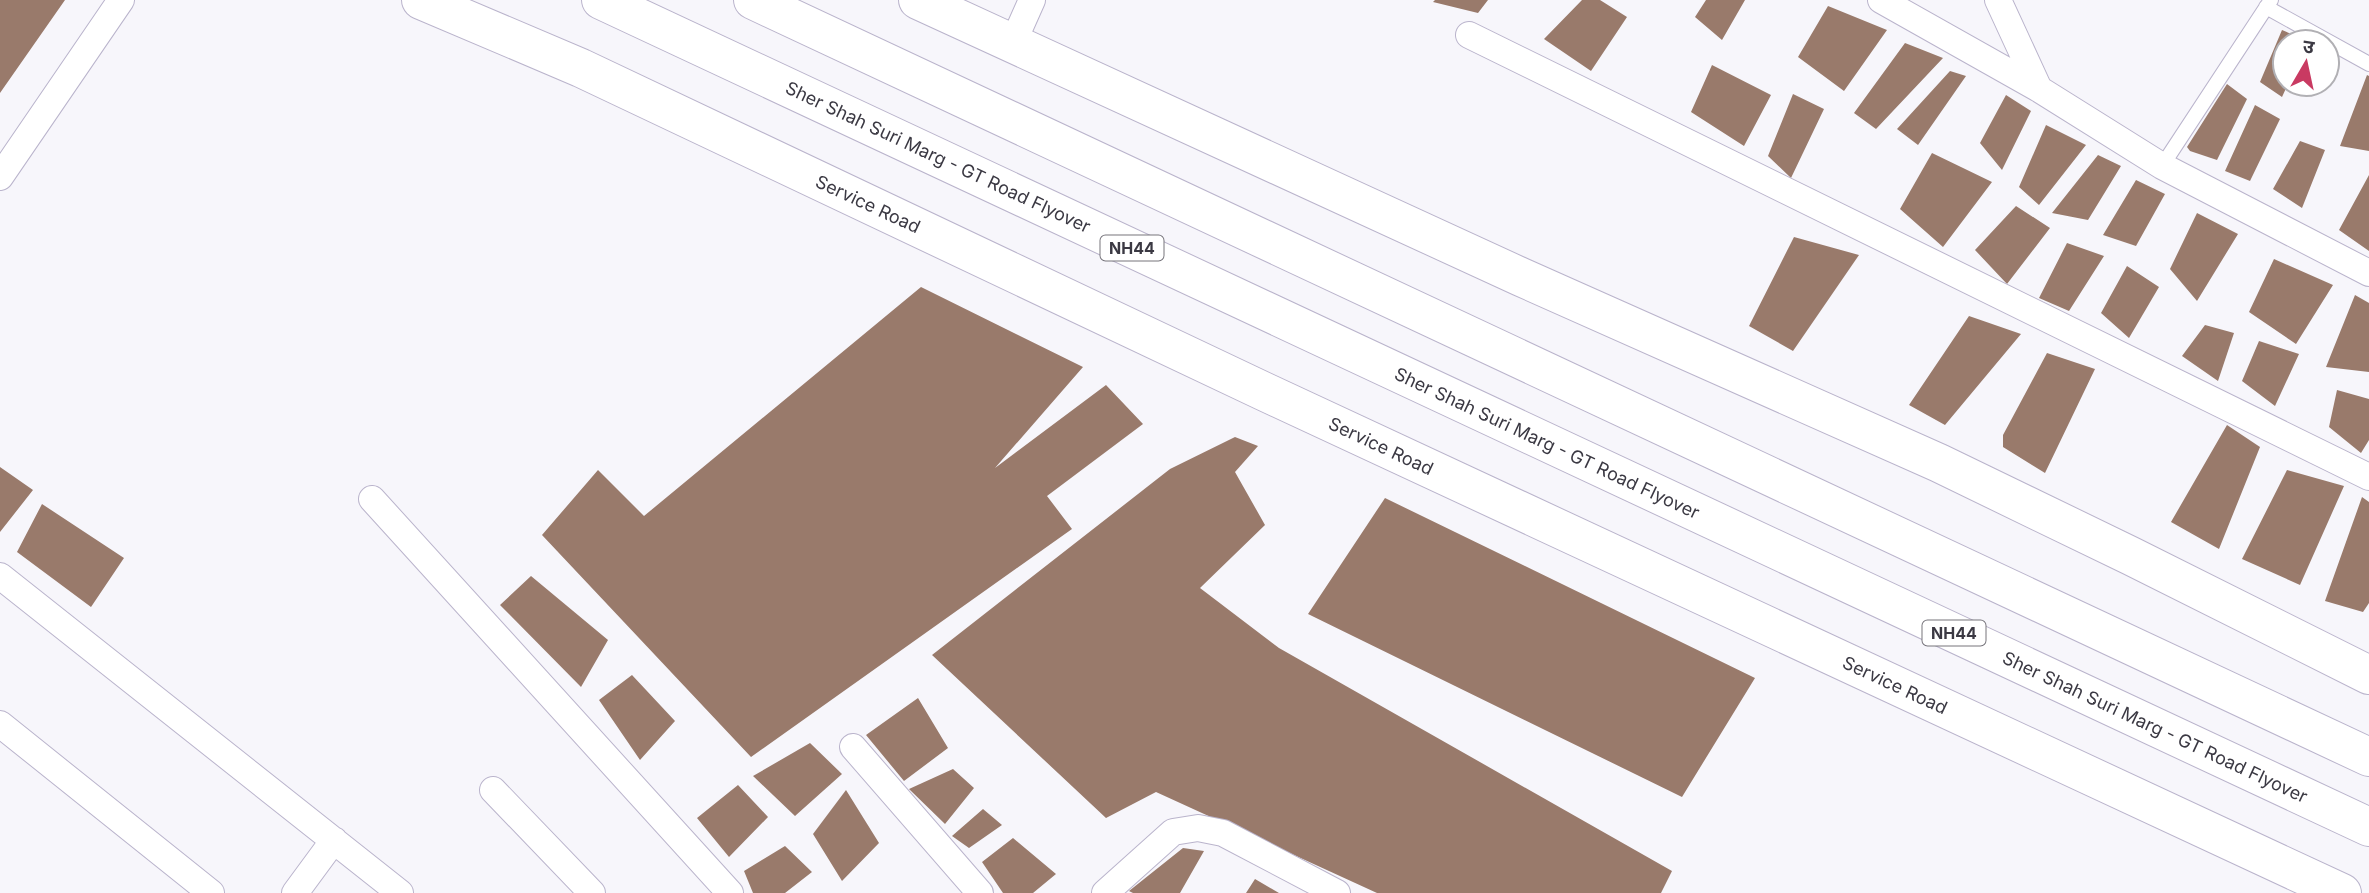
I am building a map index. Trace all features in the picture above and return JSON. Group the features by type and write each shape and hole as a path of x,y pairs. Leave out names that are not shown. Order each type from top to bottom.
{"main road":[{"name":"Service Road","path":"421,0 581,68 1276,397 2342,893"},
{"name":"Sher Shah Suri Marg - GT Road Flyover","path":"601,0 2369,827"},
{"path":"753,0 2369,757"},
{"path":"918,0 1521,277 1939,463 2369,675"}],"street":[{"path":"0,177 121,0"},
{"path":"1012,45 1032,0"},
{"path":"1881,0 2039,89 2162,166 2369,273"},
{"path":"1998,0 2039,89"},
{"path":"1469,35 2369,477"},
{"path":"372,499 730,893"},
{"path":"0,576 400,893"},
{"path":"0,724 211,893"},
{"path":"853,747 980,893"},
{"path":"494,790 592,893"},
{"path":"1105,893 1173,832 1198,828 1223,832 1337,893"},
{"path":"295,893 334,840"}],"lane":[{"path":"2162,166 2269,4 2369,64"}],"building":[{"path":"0,0 65,0 0,93"},
{"path":"1488,0 1478,13 1433,2"},
{"path":"1582,0 1600,0 1627,17 1591,71 1544,39"},
{"path":"1706,0 1745,0 1722,40 1695,17"},
{"path":"1828,6 1887,30 1844,91 1798,57"},
{"path":"1905,43 1943,58 1876,129 1854,113"},
{"path":"2271,56 2271,90 2260,82"},
{"path":"1712,65 1771,95 1744,146 1691,112"},
{"path":"1950,71 1966,76 1918,145 1897,129"},
{"path":"2367,75 2369,76 2369,151 2340,146"},
{"path":"2227,84 2247,99 2217,160 2190,151 2187,147"},
{"path":"1793,94 1824,109 1791,178 1768,156"},
{"path":"2006,95 2031,111 2002,170 1980,143"},
{"path":"2255,105 2280,119 2250,181 2225,171"},
{"path":"2046,125 2086,145 2039,205 2019,187"},
{"path":"2300,141 2325,150 2302,208 2273,189"},
{"path":"1932,153 1992,182 1943,247 1900,209"},
{"path":"2098,155 2121,166 2088,220 2052,213"},
{"path":"2369,175 2369,251 2339,230"},
{"path":"2136,180 2165,194 2136,246 2103,235"},
{"path":"2016,206 2050,228 2007,284 1975,250"},
{"path":"2197,213 2238,234 2197,301 2170,269"},
{"path":"1794,237 1859,255 1793,351 1749,326"},
{"path":"2067,243 2104,256 2069,311 2039,298"},
{"path":"2274,259 2333,285 2296,344 2249,312"},
{"path":"2127,266 2159,287 2129,338 2101,313"},
{"path":"921,287 1083,367 995,468 1106,385 1143,424 1047,496 1072,529 751,757 542,535 598,470 644,516"},
{"path":"2355,295 2369,303 2369,372 2326,367"},
{"path":"1969,316 2021,334 1945,425 1909,405"},
{"path":"2205,325 2234,333 2218,381 2182,356"},
{"path":"2259,341 2299,354 2275,406 2242,381"},
{"path":"2047,353 2095,369 2045,473 2003,447 2003,435"},
{"path":"2337,390 2369,399 2369,440 2361,453 2329,427"},
{"path":"2227,425 2260,447 2219,549 2171,522"},
{"path":"1235,437 1258,446 1235,472 1265,525 1200,588 1279,648 1672,871 1661,893 1377,893 1156,792 1106,818 932,655 1170,469"},
{"path":"0,467 33,490 0,532"},
{"path":"2287,470 2344,486 2300,585 2242,559"},
{"path":"2362,497 2369,502 2369,603 2363,612 2325,601"},
{"path":"1385,498 1755,678 1682,797 1308,614"},
{"path":"42,504 124,558 91,607 17,552"},
{"path":"531,576 608,640 581,687 500,605"},
{"path":"632,675 675,721 640,760 599,700"},
{"path":"918,698 948,748 904,781 866,735"},
{"path":"810,743 842,774 795,816 753,776"},
{"path":"953,769 974,788 945,824 909,789"},
{"path":"738,785 768,817 729,857 697,818"},
{"path":"846,790 879,843 842,881 813,834"},
{"path":"983,809 1002,825 969,848 952,836"},
{"path":"1013,838 1056,874 1033,893 1003,893 982,862"},
{"path":"785,846 812,872 785,893 753,893 744,871"},
{"path":"1183,848 1204,851 1180,893 1129,891"},
{"path":"1255,879 1279,893 1246,893"}]}
